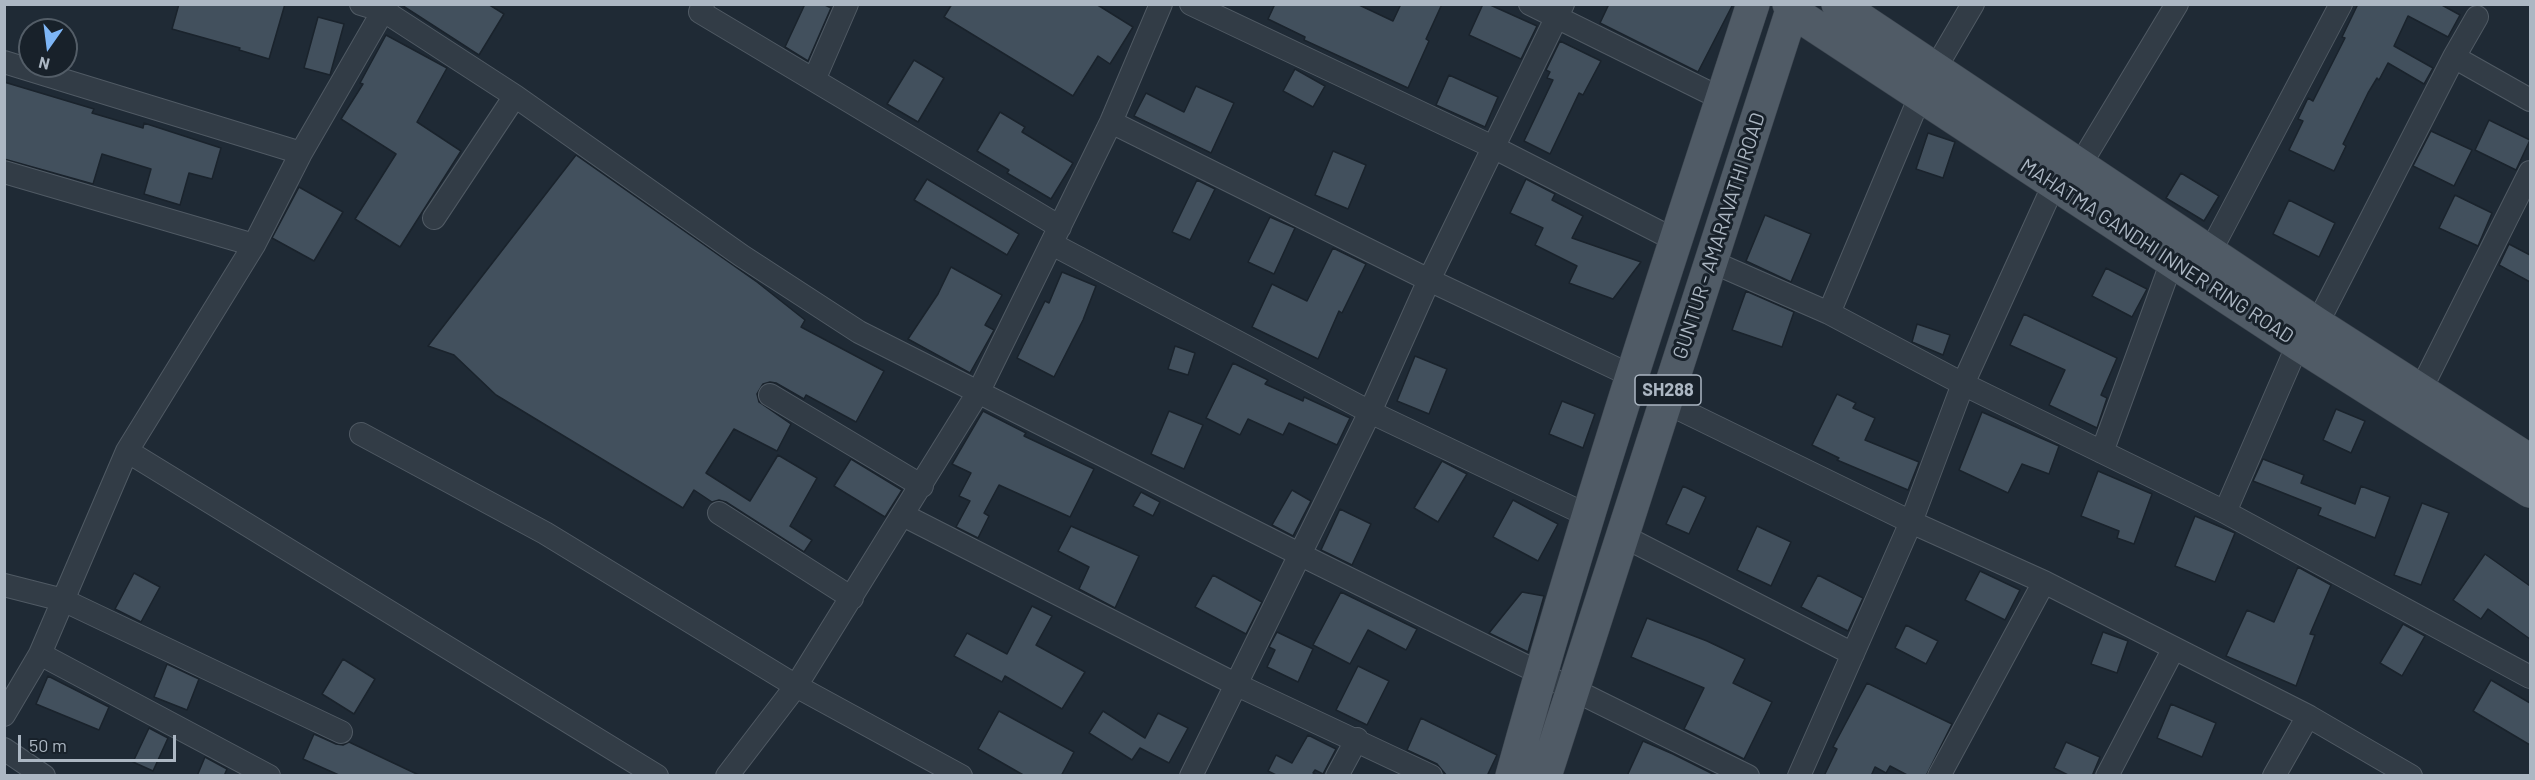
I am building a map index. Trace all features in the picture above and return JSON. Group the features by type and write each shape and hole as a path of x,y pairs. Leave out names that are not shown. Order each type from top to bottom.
{"main road":[{"name":"GUNTUR - AMARAVATHI ROAD","path":"1512,776 1588,516 1675,240 1753,4"},
{"name":"MAHATMA GANDHI INNER RING ROAD","path":"1838,4 2054,184 2172,261 2307,334 2420,391 2530,461"},
{"name":"GUNTUR - AMARAVATHI ROAD","path":"1545,776 1693,313 1757,123 1792,7"},
{"name":"MAHATMA GANDHI INNER RING ROAD","path":"1792,7 2080,165 2210,252 2307,334 2530,491"},
{"path":"1656,300 1693,313"}],"street":[{"path":"361,4 385,8 515,96 742,256 859,332 1299,554 1748,776"},
{"path":"703,4 700,12 814,80 1056,236 1370,412 1588,516"},
{"path":"814,80 847,4"},
{"path":"727,776 796,686 979,391 1111,122 1161,4"},
{"path":"1191,4 1493,147 1675,240"},
{"path":"1530,4 1559,11 1722,99"},
{"path":"1829,313 1928,81 1973,4"},
{"path":"2080,165 2177,4"},
{"path":"2210,252 2341,4"},
{"path":"4,715 40,654 127,451 254,245 301,153 385,8"},
{"path":"1191,776 1370,412 1429,280 1559,11"},
{"path":"2225,512 2307,334 2477,17"},
{"path":"2454,57 2530,100"},
{"path":"4,62 301,153"},
{"path":"434,218 515,96"},
{"path":"1111,122 1429,280 1632,376"},
{"path":"4,172 254,245"},
{"path":"2420,391 2530,172"},
{"path":"1799,776 1911,522 1964,384 2054,184"},
{"path":"1710,261 1829,313 1964,384 2225,512 2530,677"},
{"path":"2102,452 2172,261"},
{"path":"770,394 922,486"},
{"path":"1665,402 1911,522 2044,582 2308,716 2411,776"},
{"path":"360,434 545,533 796,686 961,776"},
{"path":"127,451 657,776"},
{"path":"719,513 852,598"},
{"path":"903,516 1235,684 1357,739 1431,776"},
{"path":"1623,536 1852,654"},
{"path":"1939,776 2044,582"},
{"path":"4,585 63,600 341,732"},
{"path":"2107,776 2174,648"},
{"path":"40,654 269,776"},
{"path":"2274,776 2308,716"},
{"path":"1337,776 1357,739"},
{"path":"4,749 44,776"}],"building":[{"path":"179,4 285,4 269,59 239,50 240,48 172,29"},
{"path":"400,4 488,4 504,14 479,55"},
{"path":"805,4 823,4 831,8 808,61 785,47"},
{"path":"952,4 1096,4 1133,27 1110,64 1098,56 1073,96 944,17"},
{"path":"1275,4 1357,4 1393,21 1401,4 1442,4 1426,39 1429,41 1408,88 1304,40 1305,37 1268,19"},
{"path":"1483,4 1488,4 1537,26 1521,59 1469,35"},
{"path":"1609,4 1733,4 1698,72 1600,23"},
{"path":"2358,4 2440,4 2460,15 2448,37 2408,16 2394,46 2433,68 2424,84 2388,63 2379,80 2377,78 2368,93 2343,144 2346,146 2334,171 2289,150 2303,121 2298,119 2308,98 2313,101 2345,38 2342,37"},
{"path":"318,17 344,24 330,75 304,68"},
{"path":"386,35 447,68 417,122 461,151 400,247 355,219 396,154 341,119 363,84 360,83"},
{"path":"1560,41 1601,61 1583,95 1579,93 1550,154 1524,141 1553,80 1547,78 1550,72 1546,70"},
{"path":"914,60 944,78 918,122 887,104"},
{"path":"1295,69 1325,86 1313,107 1283,91"},
{"path":"1449,75 1498,97 1485,127 1436,105"},
{"path":"4,82 94,109 92,113 143,128 144,123 221,148 212,179 189,173 180,205 144,194 151,169 102,154 93,184 4,159"},
{"path":"1196,86 1234,103 1211,153 1134,116 1146,93 1184,112"},
{"path":"1000,112 1025,127 1022,132 1073,163 1051,199 1007,173 1009,170 977,151"},
{"path":"2489,120 2530,140 2516,170 2475,150"},
{"path":"2431,131 2472,150 2454,186 2413,166"},
{"path":"1928,133 1955,142 1943,178 1916,169"},
{"path":"1333,151 1366,165 1348,209 1315,195"},
{"path":"576,155 757,282 805,320 801,327 884,371 856,422 806,395 804,399 776,383 763,384 757,394 759,402 791,424 777,451 734,429 706,473 750,501 778,455 817,478 790,526 812,540 804,552 726,502 719,500 712,502 694,490 683,508 496,395 454,355 428,346"},
{"path":"2181,173 2219,196 2204,221 2166,198"},
{"path":"927,179 1019,234 1007,255 914,200"},
{"path":"1526,179 1555,194 1552,200 1583,216 1572,238 1641,262 1613,299 1569,283 1577,266 1535,245 1543,228 1510,213"},
{"path":"1197,180 1215,189 1190,240 1172,232"},
{"path":"299,187 343,212 314,261 272,238"},
{"path":"2455,195 2492,213 2478,246 2439,228"},
{"path":"2289,200 2335,223 2319,257 2273,234"},
{"path":"1765,215 1811,234 1791,282 1746,261"},
{"path":"1270,217 1295,228 1274,274 1248,262"},
{"path":"2509,244 2530,255 2530,282 2499,265"},
{"path":"1333,248 1366,264 1342,313 1339,311 1318,359 1252,327 1272,284 1307,301"},
{"path":"951,267 1002,295 985,325 994,330 970,373 908,339 938,294"},
{"path":"2106,268 2147,289 2132,317 2092,296"},
{"path":"1062,272 1096,286 1083,320 1054,377 1017,358 1045,301 1049,303"},
{"path":"1746,291 1794,312 1782,347 1732,330"},
{"path":"2024,314 2117,358 2101,395 2107,398 2097,428 2049,405 2065,370 2010,345"},
{"path":"1917,324 1950,335 1943,355 1912,342"},
{"path":"1175,346 1195,353 1188,375 1168,369"},
{"path":"1415,356 1447,369 1429,414 1397,401"},
{"path":"1233,363 1268,380 1265,384 1303,401 1304,397 1350,418 1337,445 1289,423 1283,435 1248,419 1240,435 1206,418"},
{"path":"1837,394 1856,403 1853,408 1875,418 1865,440 1919,462 1908,490 1837,460 1839,458 1812,445"},
{"path":"1562,401 1595,414 1583,448 1549,434"},
{"path":"2336,409 2365,421 2351,453 2323,440"},
{"path":"983,411 1026,433 1024,436 1094,469 1070,517 999,485 984,513 989,516 978,538 956,527 970,501 959,496 971,473 952,464"},
{"path":"1169,411 1203,425 1184,469 1151,454"},
{"path":"1982,412 2059,446 2049,474 2022,464 2008,493 1959,470"},
{"path":"851,459 902,490 885,517 834,486"},
{"path":"2263,459 2304,475 2301,483 2355,504 2361,486 2390,497 2375,538 2318,515 2321,508 2253,481"},
{"path":"1442,461 1467,474 1438,522 1414,508"},
{"path":"2098,471 2152,494 2134,544 2117,538 2119,531 2081,516"},
{"path":"1683,486 1706,497 1689,534 1666,524"},
{"path":"1292,490 1311,501 1293,536 1272,525"},
{"path":"1141,492 1160,502 1153,516 1133,506"},
{"path":"1513,500 1558,524 1538,561 1493,537"},
{"path":"2422,503 2449,513 2421,585 2394,575"},
{"path":"1340,509 1371,524 1352,565 1321,550"},
{"path":"2195,516 2235,533 2215,582 2175,566"},
{"path":"1071,526 1139,556 1115,608 1079,589 1089,567 1058,551"},
{"path":"1757,526 1791,542 1771,586 1737,570"},
{"path":"2485,554 2530,586 2530,639 2488,609 2481,619 2453,600"},
{"path":"2298,567 2331,585 2310,634 2315,635 2296,686 2226,656 2247,610 2274,622"},
{"path":"1980,571 2020,590 2005,620 1965,600"},
{"path":"134,573 160,587 141,622 115,609"},
{"path":"1213,575 1262,602 1246,634 1195,607"},
{"path":"1818,575 1863,598 1848,631 1801,607"},
{"path":"1341,592 1417,629 1406,650 1368,630 1350,664 1313,645"},
{"path":"1522,592 1544,596 1528,652 1489,633"},
{"path":"1032,606 1052,616 1036,645 1085,672 1062,709 1005,676 1002,682 954,656 967,633 1007,654"},
{"path":"1647,618 1707,641 1745,659 1733,683 1772,702 1744,759 1684,729 1704,688 1631,657"},
{"path":"2403,624 2425,636 2402,676 2380,663"},
{"path":"1906,625 1938,641 1926,664 1895,648"},
{"path":"1277,632 1313,649 1298,682 1267,667 1275,650 1269,647"},
{"path":"2103,632 2128,641 2117,673 2091,664"},
{"path":"343,659 375,679 354,714 322,694"},
{"path":"167,664 199,679 187,710 154,697"},
{"path":"1358,666 1389,681 1367,725 1336,710"},
{"path":"48,676 109,707 99,730 36,704"},
{"path":"2491,680 2530,703 2530,745 2473,711"},
{"path":"1867,683 1952,724 1926,776 1909,776 1890,766 1886,773 1875,767 1871,776 1824,776 1837,749 1833,747"},
{"path":"2171,704 2216,723 2202,757 2157,738"},
{"path":"999,711 1074,752 1061,776 1025,776 978,749"},
{"path":"1103,711 1145,738 1158,713 1188,728 1169,763 1140,748 1132,760 1089,733"},
{"path":"1421,718 1497,755 1487,776 1447,776 1437,764 1407,750"},
{"path":"149,728 168,738 153,771 133,762"},
{"path":"314,734 336,744 343,745 349,742 421,776 341,776 303,759"},
{"path":"1308,735 1336,749 1323,774 1315,770 1313,773 1318,776 1278,776 1268,771 1276,755 1292,763"},
{"path":"1643,741 1673,754 1717,776 1627,776"},
{"path":"2066,742 2100,757 2092,776 2070,776 2054,768"},
{"path":"205,757 227,769 224,776 197,776"}]}
